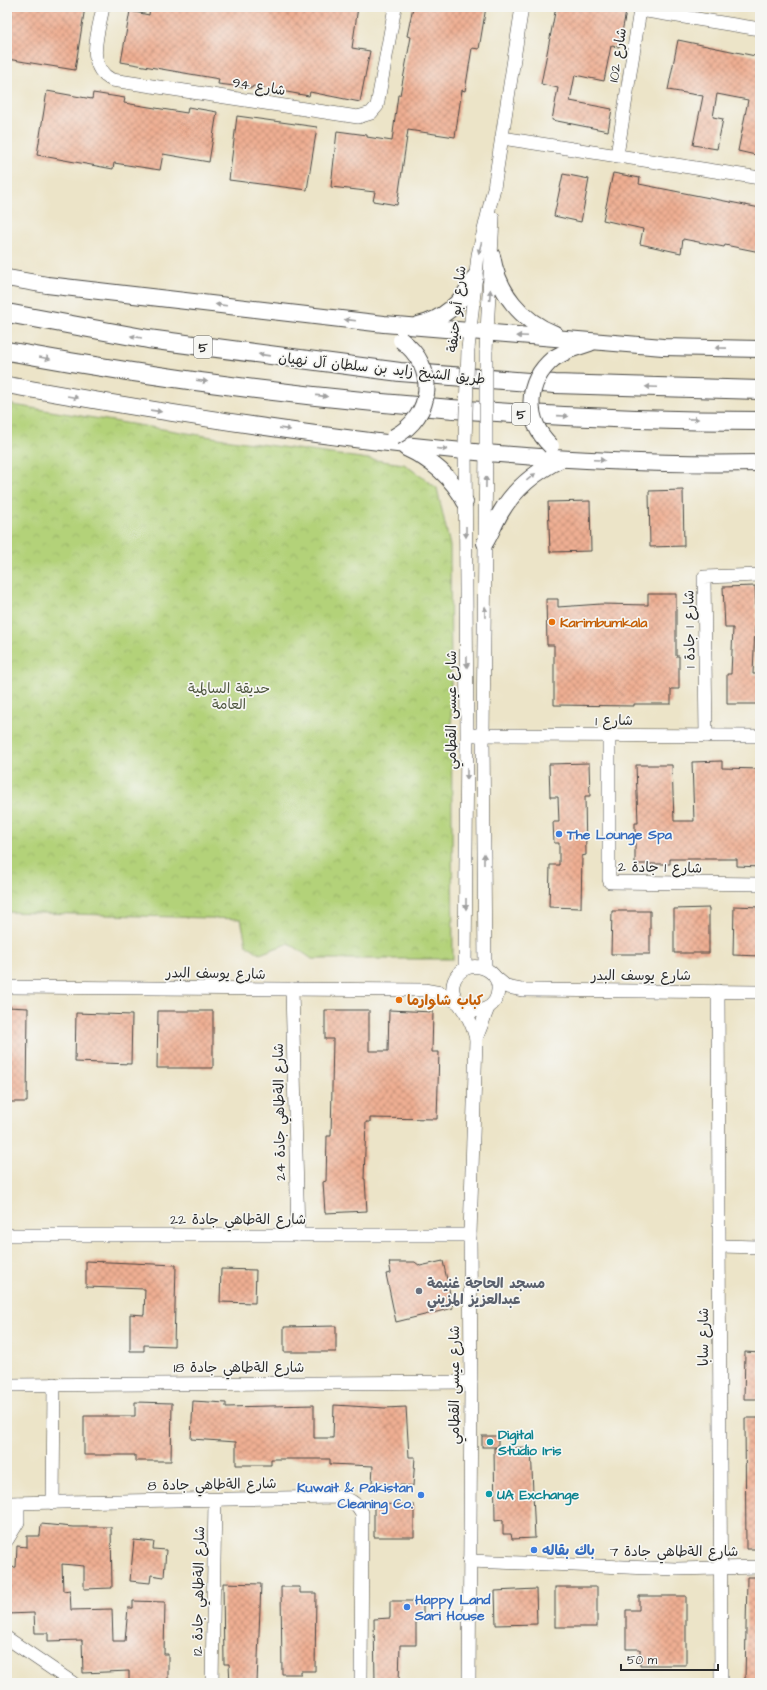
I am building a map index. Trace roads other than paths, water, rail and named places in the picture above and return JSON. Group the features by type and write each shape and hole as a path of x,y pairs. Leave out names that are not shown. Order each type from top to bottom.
{"highway":[{"name":"طريق الشيخ زايد بن سلطان آل نهيان","path":"7,313 148,339 400,372 555,384 760,390"},
{"name":"5","path":"7,351 97,368 413,406 572,417 760,421"}],"main road":[{"path":"492,256 500,282 518,310 539,327 558,336 595,342 664,347 760,349"},
{"path":"410,327 428,322 451,310 465,295 475,277"},
{"path":"7,278 54,286 410,327 487,334 570,338"},
{"path":"373,323 401,340 415,353 424,368 426,377 426,395 420,413 416,420 397,441"},
{"path":"568,459 551,446 536,426 531,401 537,377 544,367 554,358 569,350 595,342"},
{"path":"7,385 118,405 377,442 397,441 465,446 568,459 690,464 760,463"},
{"path":"397,441 423,457 440,470 454,484 465,502"},
{"path":"485,543 502,511 515,492 537,473 568,459"}],"street":[{"name":"شارع 94","path":"103,7 95,60 101,72 112,80 358,117 371,113 377,106 395,7"},
{"name":"شارع أبو حنيفة","path":"465,446 468,332 475,277 478,255 493,196 522,7"},
{"name":"شارع 102","path":"617,155 640,10 760,29"},
{"path":"502,138 760,178"},
{"name":"شارع أبو حنيفة","path":"486,449 486,350 492,256 493,196"},
{"name":"شارع عيسى القطامي","path":"462,971 467,735 465,446"},
{"path":"485,968 483,735 486,449"},
{"name":"شارع 1 جادة 1","path":"706,736 704,577 760,576"},
{"name":"شارع 1","path":"467,735 760,736"},
{"name":"شارع 1 جادة 2","path":"609,736 610,882 760,884"},
{"path":"479,966 485,968 495,977 498,991 491,1005 475,1012 459,1004 453,987 462,971 479,966"},
{"name":"شارع يوسف البدر","path":"424,990 442,984 462,971"},
{"name":"شارع يوسف البدر","path":"495,977 507,987 522,990 760,992"},
{"name":"شارع يوسف البدر","path":"7,987 424,990 441,993 459,1004"},
{"name":"شارع الةطاهي جادة 24","path":"292,989 298,1235"},
{"name":"شارع يوسف البدر","path":"491,1005 507,994 522,990"},
{"name":"شارع سابا","path":"718,991 721,1683"},
{"name":"شارع عيسى القطامي","path":"459,1004 471,1022 476,1039 470,1235 471,1382 469,1683"},
{"name":"شارع عيسى القطامي","path":"476,1039 491,1005"},
{"name":"شارع الةطاهي جادة 22","path":"7,1235 470,1235"},
{"path":"719,1246 760,1247"},
{"name":"شارع الةطاهي جادة 18","path":"7,1385 471,1382"},
{"path":"53,1503 54,1384"},
{"name":"شارع الةطاهي جادة 8","path":"12,1503 344,1498 355,1503 362,1513 361,1683"},
{"name":"شارع الةطاهي جادة 12","path":"212,1683 215,1500"},
{"path":"7,1540 18,1522 12,1503"},
{"name":"شارع الةطاهي جادة 7","path":"469,1561 676,1569 760,1567"},
{"path":"7,1638 73,1683"}],"place":[{"name":"Karimbumkala","path":"552,622"},
{"name":"The Lounge Spa","path":"559,834"},
{"name":"كباب شاوارما","path":"399,1000"},
{"name":"مسجد الحاجة غنيمة عبدالعزيز المزيني","path":"419,1291"},
{"name":"Digital Studio Iris","path":"490,1442"},
{"name":"UA Exchange","path":"489,1494"},
{"name":"Kuwait & Pakistan Cleaning Co.","path":"421,1495"},
{"name":"باك بقاله","path":"534,1550"},
{"name":"Happy Land Sari House","path":"407,1607"}],"park label":[{"name":"حديقة السالمية العامة","path":"229,696"}]}
